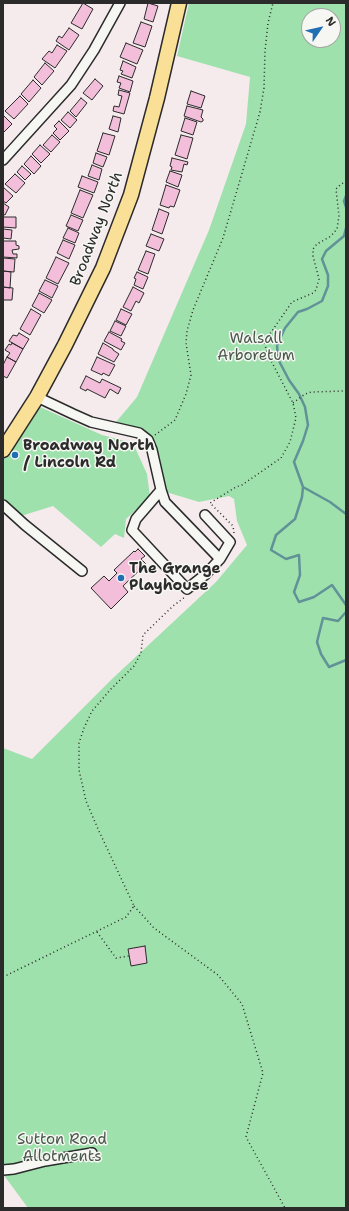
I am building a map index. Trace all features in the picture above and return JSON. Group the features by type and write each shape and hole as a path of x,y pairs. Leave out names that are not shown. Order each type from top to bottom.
{"highway":[{"name":"Broadway North","path":"4,445 37,397 66,345 103,268 131,195 157,98 179,3"}],"street":[{"path":"3,160 70,85 94,50 120,3"},
{"path":"37,397 91,422 139,433 148,440 152,450 165,502 220,559"},
{"path":"162,492 136,519 132,530 187,589 206,574 220,559 230,542 205,515"},
{"path":"3,505 25,525 82,571"},
{"path":"3,1170 92,1153"}],"path":[{"path":"148,440 175,420 186,394 190,374 186,343 187,331 193,310 224,238 260,112 264,88 266,37 273,3"},
{"path":"235,537 232,526 210,503 242,485 281,458 290,442 296,418 293,403 266,351 265,341 292,302 313,293 316,290 319,279 312,256 313,250 317,244 331,236 337,229 339,216 336,189 341,184 346,182"},
{"path":"293,403 305,394 311,392 346,391"},
{"path":"190,593 173,606 143,635 141,653 134,666 92,711 79,743 79,770 86,801 134,906 154,928 218,975 242,1004 263,1073 246,1137 285,1208"},
{"path":"3,976 126,918 134,906"},
{"path":"98,932 116,958 129,956"}],"green space":[{"path":"189,3 346,3 346,1208 28,1208 3,1174 3,748 32,759 112,679 216,582 247,545 237,521 234,499 229,496 199,502 166,492 159,455 145,432 116,422 137,397 209,230 246,124 250,77 177,56"},
{"path":"40,407 102,435 133,443 147,474 150,497 126,519 124,538 115,534 101,547 53,506 21,516 3,500 3,460"}],"building":[{"path":"83,3 93,9 82,29 71,23"},
{"path":"148,3 158,6 153,22 144,19"},
{"path":"141,22 152,26 145,47 133,43"},
{"path":"69,28 79,35 69,50 56,41 59,36 62,38"},
{"path":"126,43 143,50 137,64 120,57"},
{"path":"57,45 67,51 55,68 42,59 49,51 52,53"},
{"path":"123,61 136,67 132,78 121,74 123,71 120,70"},
{"path":"45,63 54,71 42,85 34,77"},
{"path":"119,76 133,81 130,92 119,88 121,83 117,82"},
{"path":"95,79 103,86 92,100 83,93"},
{"path":"33,80 41,88 29,102 21,94"},
{"path":"119,90 130,93 124,114 113,111 114,106 119,107 122,96 118,95"},
{"path":"191,91 205,96 201,108 187,104"},
{"path":"20,96 28,104 14,119 5,111"},
{"path":"81,98 87,103 76,117 70,111"},
{"path":"187,106 203,110 201,117 203,121 201,122 184,116"},
{"path":"68,112 77,120 70,128 61,120"},
{"path":"3,115 12,124 3,133"},
{"path":"113,116 121,118 118,132 109,129"},
{"path":"185,118 197,122 193,135 181,131"},
{"path":"59,121 69,131 60,140 53,133 57,129 54,126"},
{"path":"103,133 115,136 109,155 97,151"},
{"path":"52,135 60,142 51,152 43,145"},
{"path":"181,135 193,138 187,159 175,155"},
{"path":"40,145 50,154 41,163 32,154"},
{"path":"96,153 107,157 103,167 93,163"},
{"path":"31,156 41,166 34,174 24,164"},
{"path":"172,158 188,162 187,165 184,164 182,172 171,170 172,167 170,166"},
{"path":"92,165 102,169 99,180 88,176"},
{"path":"22,166 31,174 25,180 17,172"},
{"path":"170,171 182,175 178,187 166,182"},
{"path":"15,174 25,183 16,193 5,184"},
{"path":"82,176 98,182 94,193 78,187"},
{"path":"166,185 180,190 174,207 170,206 169,208 160,205"},
{"path":"3,187 13,196 6,203 3,201"},
{"path":"80,190 93,195 83,218 71,213"},
{"path":"3,203 9,207 5,215 3,214"},
{"path":"159,209 169,213 162,234 152,230"},
{"path":"71,215 83,220 78,231 66,226"},
{"path":"3,217 16,217 16,228 3,227"},
{"path":"68,228 79,233 75,243 63,238"},
{"path":"3,229 12,230 11,239 3,238"},
{"path":"151,234 164,239 159,251 146,246"},
{"path":"63,240 75,245 69,259 57,253"},
{"path":"3,241 16,241 16,245 19,246 19,249 12,250 13,254 17,254 17,258 3,257"},
{"path":"146,251 155,254 148,274 138,270"},
{"path":"56,257 69,263 58,284 46,278"},
{"path":"3,258 15,259 14,272 3,271"},
{"path":"3,271 11,272 10,288 3,287"},
{"path":"137,272 148,277 143,289 134,285 136,279 134,278"},
{"path":"45,280 58,286 52,298 39,291"},
{"path":"3,287 13,288 12,300 3,300"},
{"path":"133,287 144,293 139,303 136,301 131,311 123,307"},
{"path":"39,293 52,300 44,313 32,306"},
{"path":"31,309 41,315 30,335 20,329"},
{"path":"121,309 132,314 126,325 116,320"},
{"path":"115,321 126,326 121,336 110,331"},
{"path":"109,332 122,339 121,341 125,343 121,350 104,341"},
{"path":"19,333 29,339 23,349 9,341 13,335 17,336"},
{"path":"12,343 23,349 16,362 7,357 10,353 5,350 9,344 11,345"},
{"path":"103,343 119,354 114,362 98,354"},
{"path":"7,357 16,362 7,378 3,376 3,365"},
{"path":"97,357 115,365 109,376 103,373 102,375 91,370"},
{"path":"86,376 100,383 102,379 121,388 118,394 110,389 105,398 87,389 86,391 80,388"},
{"name":"The Grange Playhouse","path":"138,549 145,556 141,559 146,564 123,586 128,592 111,609 91,588 104,576 109,581 117,573 114,570"},
{"path":"145,946 147,963 131,966 128,949"}],"waterway":[{"path":"346,196 344,201 346,207"},
{"path":"346,228 344,236 326,251 322,259 328,275 328,286 322,301 298,312 285,328 277,345 278,359 305,407 308,425 294,462 303,487 302,497 295,519 276,535 271,550 286,559 299,555 300,575 294,592 299,602 314,597 332,585 346,605"},
{"path":"303,487 330,502 346,514"},
{"path":"346,612 338,621 323,618 317,642 321,654 329,667 346,660"}],"place":[{"name":"Broadway North / Lincoln Rd","path":"15,455"},
{"name":"The Grange Playhouse","path":"121,578"}],"park label":[{"name":"Walsall Arboretum","path":"256,348"},
{"name":"Sutton Road Allotments","path":"62,1148"}]}
